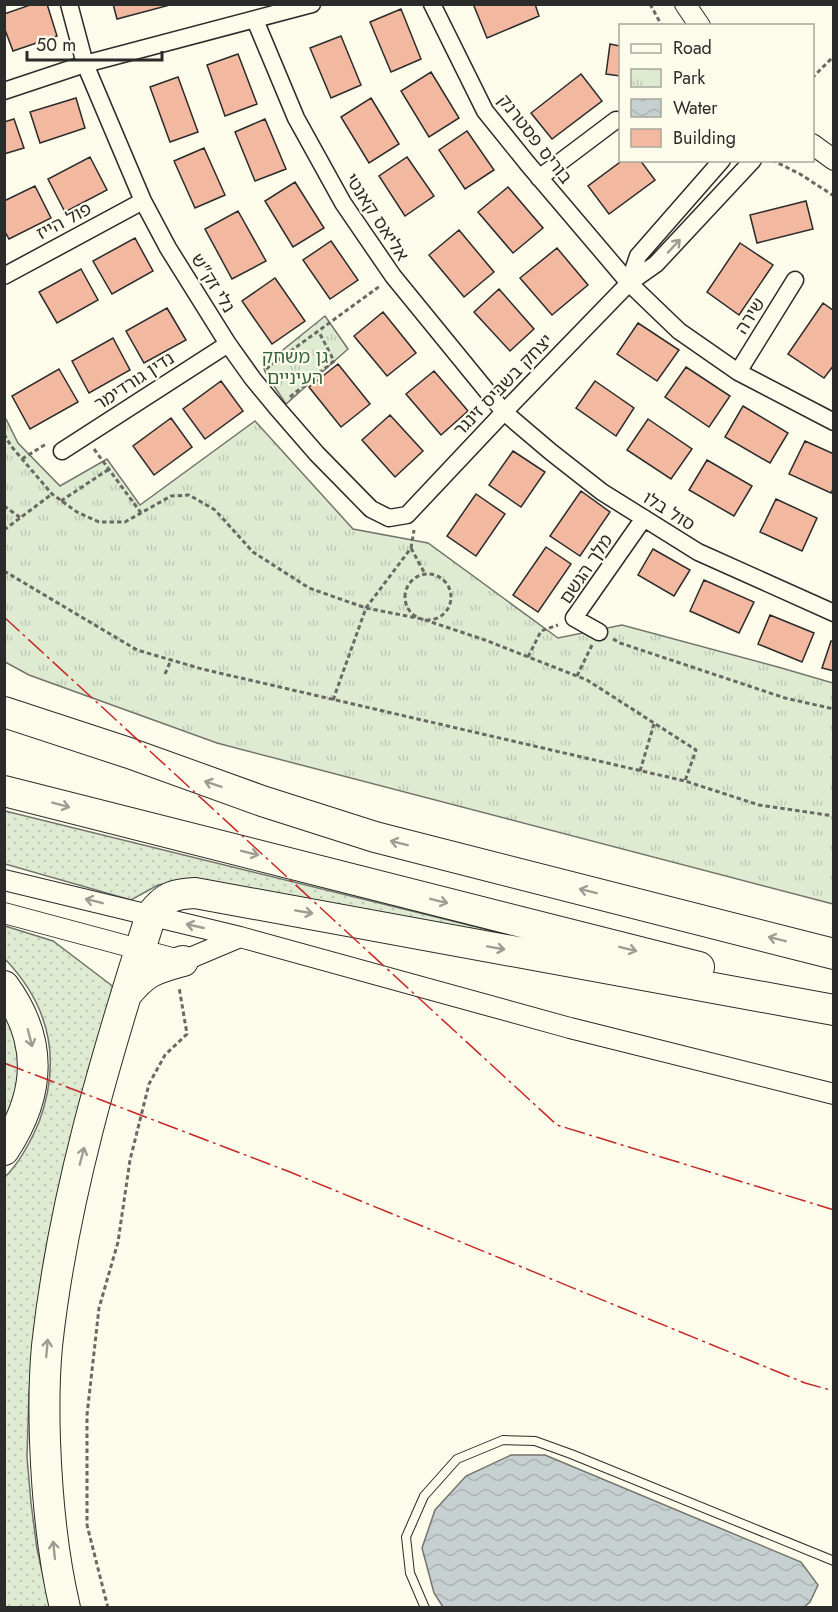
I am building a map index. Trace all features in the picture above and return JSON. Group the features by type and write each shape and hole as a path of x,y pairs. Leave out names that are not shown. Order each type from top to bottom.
{"highway":[{"path":"4,712 129,753 262,801 375,837 834,954"},
{"path":"4,790 834,1001"},
{"path":"65,1608 56,1571 46,1476 44,1406 47,1348 69,1204 124,998 151,915 160,903 170,897 195,893 834,1010"},
{"path":"124,998 138,980 156,968 183,961"},
{"path":"4,986 19,1007 27,1026 33,1056 31,1089 18,1128 4,1150"}],"street":[{"name":"נלי זק\"ש","path":"69,4 85,64 143,201 168,248 228,344 277,408 317,454 371,509 389,518 407,515"},
{"path":"4,91 85,64 312,4"},
{"name":"בוריס פסטרנק","path":"432,4 485,111 629,283"},
{"path":"685,4 699,24"},
{"name":"אליאס קאנטי","path":"255,20 296,118 343,203 393,276 504,412"},
{"path":"539,178 616,120"},
{"path":"814,145 834,160"},
{"name":"יצחק בשביס זינגר","path":"629,283 638,256 720,162"},
{"name":"יצחק בשביס זינגר","path":"407,515 629,283 656,264 751,162"},
{"name":"פול הייז","path":"4,276 143,201"},
{"name":"שירה","path":"738,372 795,280"},
{"path":"629,283 679,331 738,372 834,422"},
{"name":"נדין גורדימר","path":"62,451 228,344"},
{"name":"סול בלו","path":"504,412 602,492 699,552 834,613"},
{"name":"מלך הגשם","path":"599,632 574,618 644,518"},
{"path":"4,880 240,937 570,1028 834,1094"},
{"path":"4,913 183,961 240,937"}],"lane":[{"path":"424,1608 410,1573 406,1537 424,1496 457,1459 503,1440 535,1441 834,1561"}],"path":[{"path":"650,4 661,24"},
{"path":"814,77 834,56"},
{"path":"775,162 800,174 834,196"},
{"path":"782,166 785,162"},
{"path":"253,379 393,276"},
{"path":"277,408 334,361 319,331"},
{"path":"4,434 10,446 52,494 77,512 99,522 125,522 171,496 189,495 215,510 253,552 309,588 366,608 422,619 429,620 442,615 447,609 451,595 449,588 440,578 425,574 411,582 405,596 409,611 422,619 485,640 587,680 696,750 685,781"},
{"path":"85,436 141,513"},
{"path":"22,459 53,439 62,451"},
{"path":"61,501 109,469"},
{"path":"4,530 52,494"},
{"path":"333,699 366,608 411,548 419,502"},
{"path":"4,506 21,518"},
{"path":"411,548 425,574"},
{"path":"4,571 137,650 202,669 685,781 759,805 834,816"},
{"path":"528,657 541,631 574,618"},
{"path":"577,676 599,632 620,643 785,698 834,710"},
{"path":"165,674 171,660"},
{"path":"640,771 654,723"},
{"path":"108,1608 87,1525 87,1415 99,1308 118,1242 130,1160 149,1084 165,1054 187,1034 178,989 183,961"}],"green space":[{"name":"גן משחק העיניים","path":"325,316 348,349 286,404 263,366"},
{"path":"4,415 18,443 60,486 107,459 140,505 255,421 353,529 428,543 558,638 622,625 833,683 833,904 217,743 29,675 5,662"},
{"path":"5,811 517,937 179,881 158,885 131,900 5,864"},
{"path":"5,926 53,941 115,988 58,1191 44,1260 35,1326 29,1392 27,1457 37,1549 50,1607 5,1607 5,1177 25,1151 39,1122 50,1077 50,1056 48,1035 42,1015 33,996 5,959"},
{"path":"5,1008 15,1031 20,1074 5,1125"}],"water":[{"path":"511,1455 545,1455 801,1562 818,1585 810,1602 804,1607 443,1607 434,1593 422,1548 435,1510 466,1476"}],"building":[{"path":"33,4 47,4 57,36 13,51 4,27 4,14"},
{"path":"113,4 170,4 170,5 117,19"},
{"path":"477,4 535,4 539,16 487,38 474,6"},
{"path":"401,9 421,59 391,72 370,22"},
{"path":"341,36 361,85 331,98 310,48"},
{"path":"610,44 619,46 619,76 606,74"},
{"path":"238,54 257,104 225,116 207,65"},
{"path":"431,72 459,118 429,137 401,91"},
{"path":"581,74 602,101 552,139 531,113"},
{"path":"178,77 198,132 170,142 150,87"},
{"path":"76,98 85,128 40,143 30,112"},
{"path":"371,98 399,144 369,163 341,117"},
{"path":"14,119 24,148 4,154 4,122"},
{"path":"265,119 286,169 255,181 235,132"},
{"path":"467,131 494,170 465,189 439,150"},
{"path":"204,148 225,195 195,208 174,161"},
{"path":"90,157 107,190 65,212 48,179"},
{"path":"407,157 434,196 405,216 379,176"},
{"path":"620,162 642,162 655,180 609,214 588,186"},
{"path":"295,182 324,228 293,247 265,201"},
{"path":"35,186 51,218 9,239 4,230 4,201"},
{"path":"508,187 543,228 513,253 478,212"},
{"path":"806,201 813,229 757,243 750,215"},
{"path":"238,211 266,261 232,279 205,229"},
{"path":"459,230 494,272 464,297 429,255"},
{"path":"135,238 153,271 112,294 93,261"},
{"path":"331,241 358,280 330,299 303,260"},
{"path":"740,243 773,265 739,315 707,292"},
{"path":"557,248 588,285 552,315 520,278"},
{"path":"81,269 98,300 57,323 39,292"},
{"path":"275,278 305,321 272,344 242,301"},
{"path":"499,289 534,329 510,351 474,312"},
{"path":"823,303 834,311 834,365 824,378 788,354"},
{"path":"167,308 186,340 144,363 126,331"},
{"path":"383,312 416,353 387,376 354,336"},
{"path":"638,323 679,350 657,381 617,354"},
{"path":"113,338 130,370 89,393 72,361"},
{"path":"338,364 370,404 341,427 309,387"},
{"path":"686,367 730,396 709,427 665,397"},
{"path":"59,369 78,402 30,429 12,396"},
{"path":"434,371 468,411 441,435 406,394"},
{"path":"221,381 243,411 205,439 183,409"},
{"path":"595,381 634,408 616,436 576,408"},
{"path":"743,406 788,433 770,463 725,437"},
{"path":"390,415 423,451 395,477 362,440"},
{"path":"171,418 192,447 154,475 133,446"},
{"path":"648,419 692,449 671,479 627,450"},
{"path":"805,441 834,454 834,487 831,493 789,474"},
{"path":"513,451 545,472 521,507 489,485"},
{"path":"707,460 752,486 734,516 689,490"},
{"path":"581,491 610,512 580,556 550,536"},
{"path":"476,494 505,514 476,556 447,536"},
{"path":"776,499 817,518 802,551 760,532"},
{"path":"546,547 571,564 538,612 513,595"},
{"path":"653,549 690,570 674,596 638,575"},
{"path":"704,580 754,602 739,633 690,611"},
{"path":"770,615 814,633 802,662 758,644"},
{"path":"831,641 834,642 834,671 822,668"}],"power":[{"path":"4,617 557,1125 834,1210"},
{"path":"4,1063 290,1172 805,1383 834,1391"}]}
